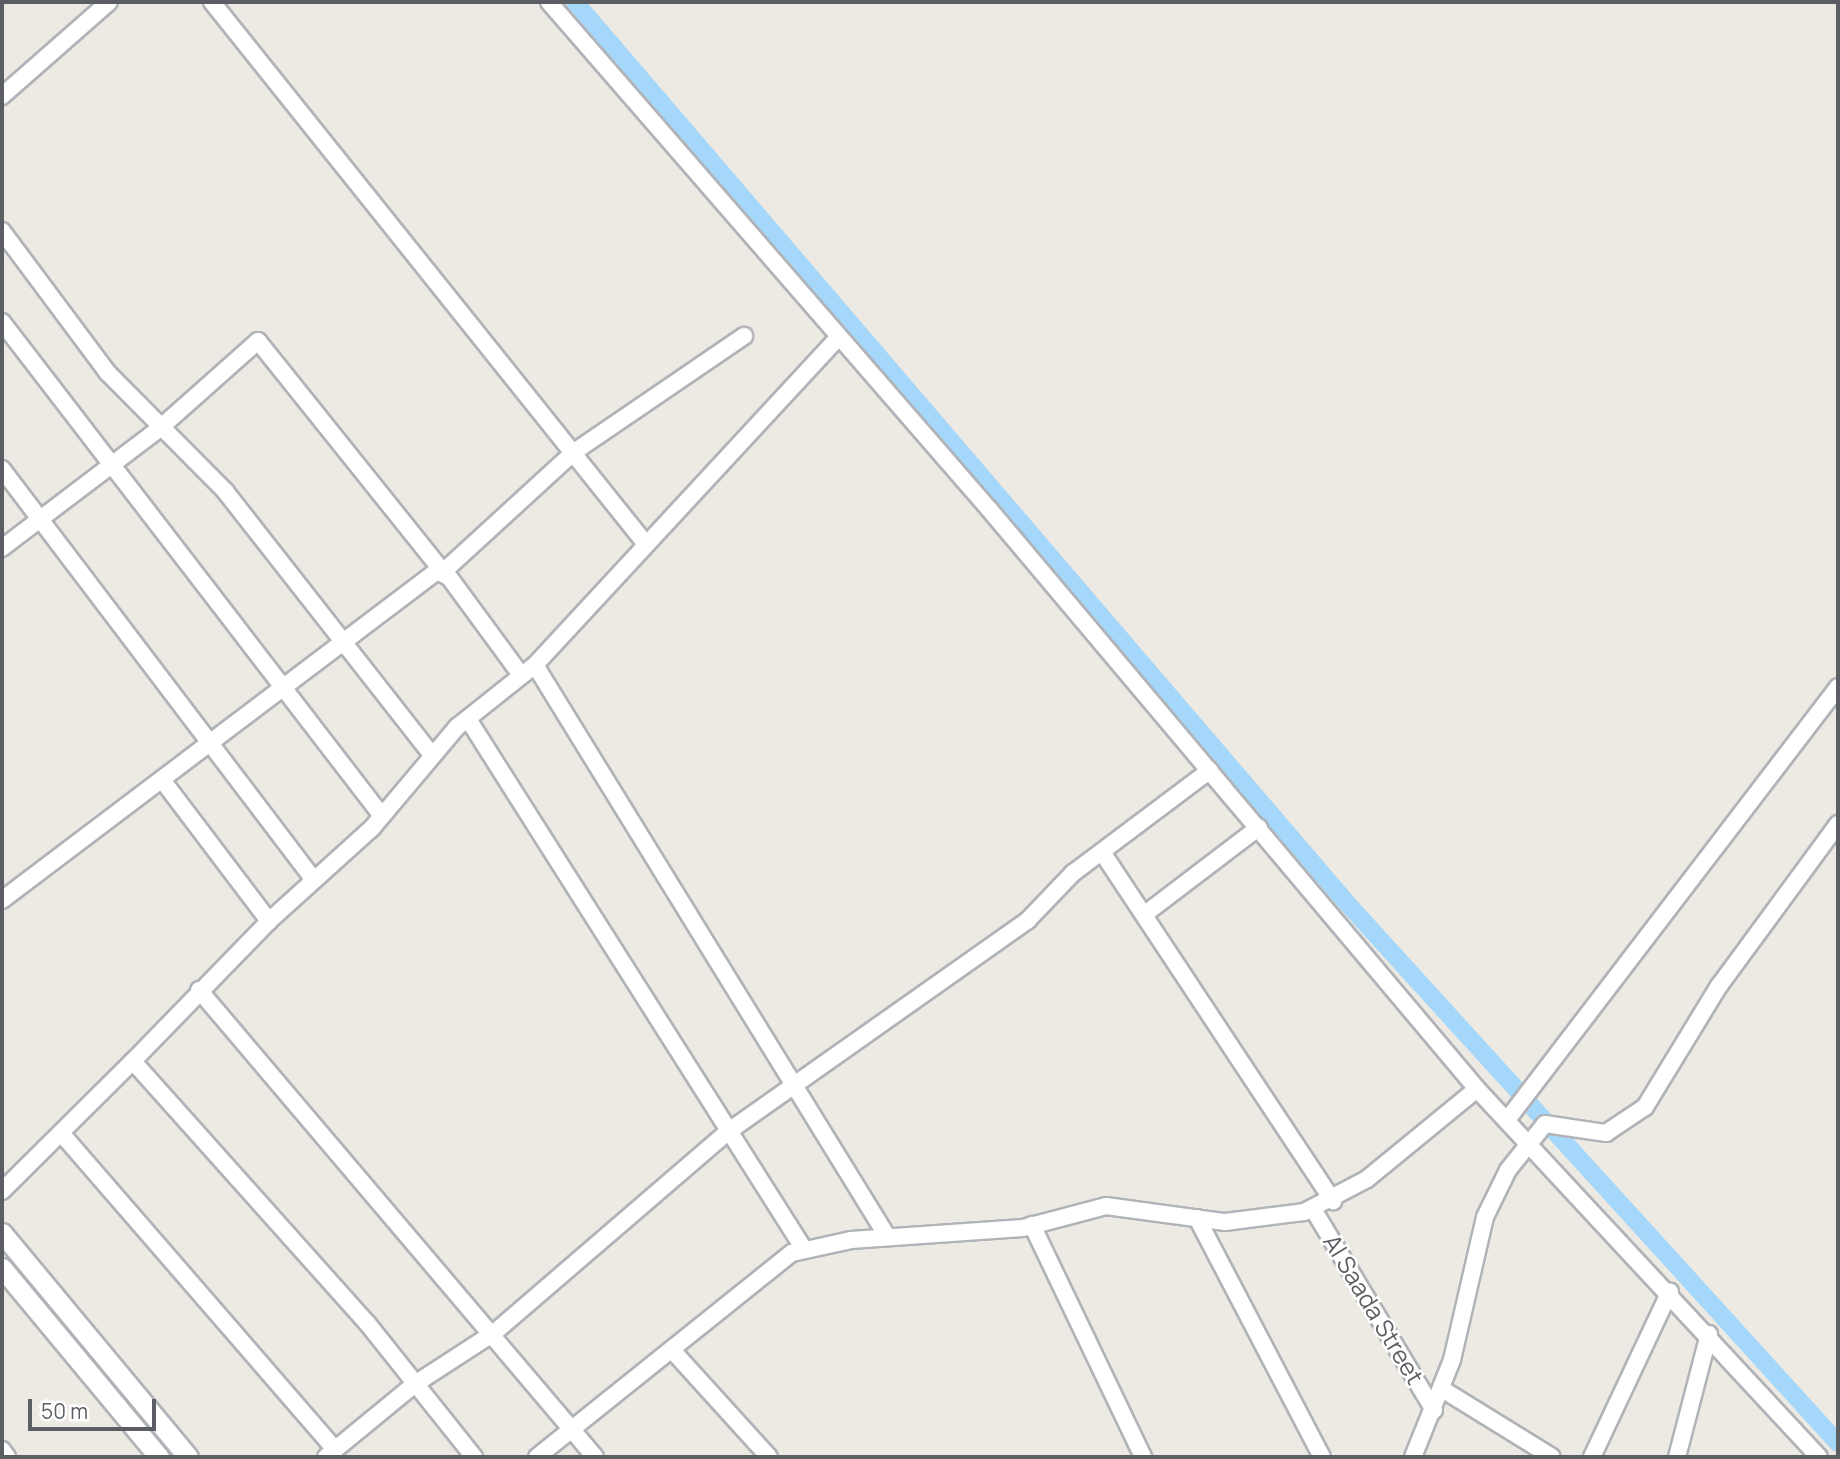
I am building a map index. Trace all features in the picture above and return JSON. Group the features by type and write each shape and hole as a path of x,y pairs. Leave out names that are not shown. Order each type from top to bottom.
{"street":[{"path":"2,96 109,2"},
{"path":"212,2 645,543"},
{"path":"549,2 1259,827 1477,1089 1670,1292 1819,1457"},
{"path":"2,231 107,372 225,491 431,754"},
{"path":"2,322 382,816"},
{"path":"2,900 285,689 429,575 443,572 574,452 744,337"},
{"path":"2,1191 133,1061 199,990 382,816 431,754 468,719 528,670 839,337"},
{"path":"2,548 160,428 252,342 267,344 443,572 528,670 796,1084 887,1236"},
{"path":"2,469 214,743 314,880"},
{"path":"1507,1120 1838,687"},
{"path":"468,719 804,1249"},
{"path":"61,1133 330,1453 415,1384 495,1332 729,1131 1028,920 1102,852 1210,770"},
{"path":"163,781 269,921"},
{"path":"1413,1457 1442,1389 1485,1217 1528,1142 1545,1124 1606,1133 1637,1114 1719,986 1838,824"},
{"path":"1145,915 1259,827"},
{"path":"1102,852 1333,1201"},
{"path":"199,990 495,1332 595,1457"},
{"path":"133,1061 415,1384 474,1457"},
{"path":"537,1457 771,1267 804,1249 887,1236 1032,1225 1106,1206 1242,1221 1313,1209 1333,1201 1477,1089"},
{"name":"Al Saada Street","path":"1313,1209 1434,1410"},
{"path":"1197,1218 1322,1457"},
{"path":"1032,1225 1143,1457"},
{"path":"2,1233 188,1457"},
{"path":"2,1268 159,1457"},
{"path":"1592,1457 1670,1292"},
{"path":"1677,1457 1709,1334"},
{"path":"672,1350 769,1457"},
{"path":"1442,1389 1552,1457"},
{"path":"2,1450 7,1457"}],"waterway":[{"path":"575,2 1346,902 1838,1443"}]}
